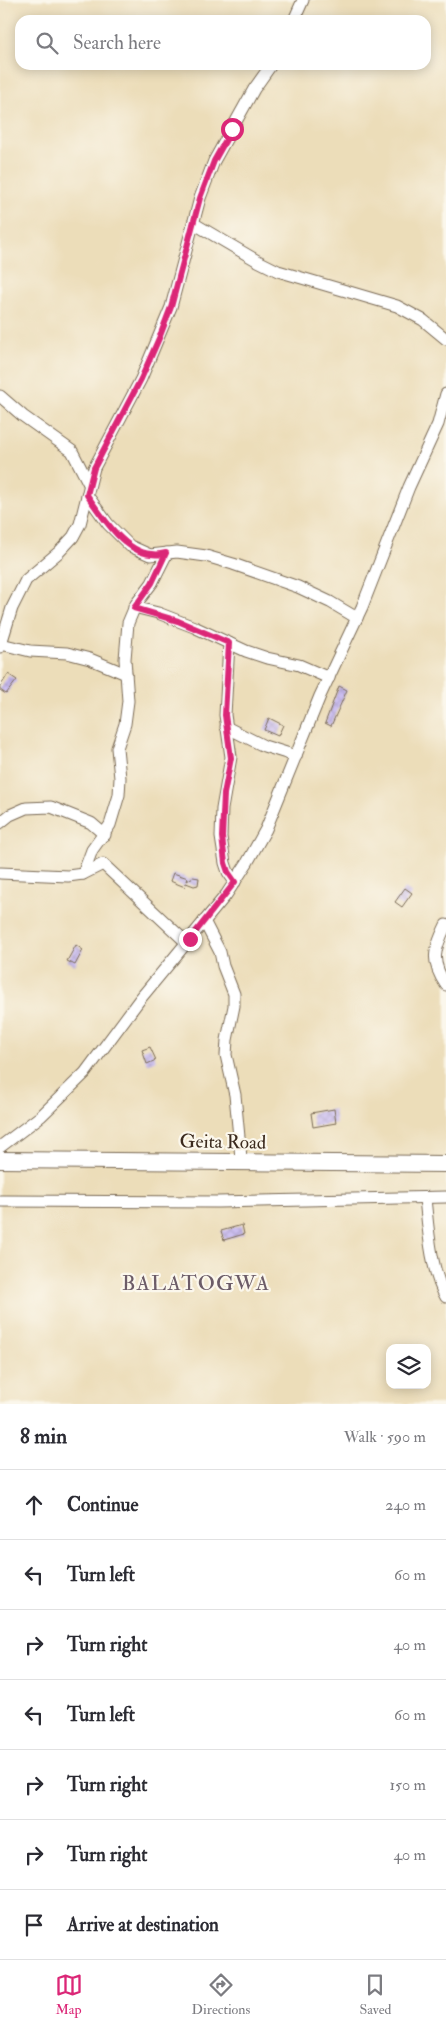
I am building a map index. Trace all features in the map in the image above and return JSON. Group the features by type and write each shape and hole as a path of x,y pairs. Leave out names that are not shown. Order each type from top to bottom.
{"highway":[{"name":"Geita Road","path":"0,1160 446,1164"}],"street":[{"path":"296,15 303,0"},
{"path":"126,674 90,659 67,653 30,651 0,646 12,608 26,580 73,537 80,524 94,468 141,379 171,307 200,198 214,161 254,89 267,70"},
{"path":"193,223 278,271 397,306 423,320 446,339"},
{"path":"0,1147 41,1116 85,1073 140,999 168,967 235,882 266,829 329,678 390,540 409,487 438,424 446,394"},
{"path":"0,396 23,416 72,451 88,489 108,524 130,546 150,554 166,553 206,556 233,564 298,587 330,602 357,618"},
{"path":"83,874 92,850 105,835 110,825 119,795 120,778 117,748 125,724 128,701 126,674 128,623 134,608 152,583 166,553"},
{"path":"134,608 171,618 258,656 299,665 329,678"},
{"path":"229,643 226,682 226,727 231,758 223,801 222,837 225,863 228,872 235,882"},
{"path":"226,727 264,746 296,756"},
{"path":"0,823 10,815 26,808 51,807 91,823 105,835"},
{"path":"0,873 68,876 83,874 103,864 186,942"},
{"path":"204,921 220,952 223,966 234,994 234,1006 226,1055 235,1095 241,1158 237,1161"},
{"path":"446,926 436,946 434,958 437,972 446,985"},
{"path":"0,1201 218,1202 446,1197"},
{"path":"425,1198 435,1267 446,1297"}],"building":[{"path":"8,674 17,680 6,694 0,690 0,687"},
{"path":"339,686 347,690 331,726 325,723"},
{"path":"269,718 283,725 278,736 264,730"},
{"path":"173,873 188,878 187,881 193,877 199,878 198,885 194,886 186,883 185,887 170,881"},
{"path":"405,888 412,893 402,907 395,902"},
{"path":"76,945 83,950 75,965 67,961"},
{"path":"150,1047 156,1060 147,1064 142,1050"},
{"path":"334,1109 336,1123 313,1127 311,1113"},
{"path":"242,1225 244,1234 224,1240 221,1231"}],"district":[{"name":"BALATOGWA","path":"196,1283"}],"route":[{"path":"190,939 235,882 228,872 225,863 222,837 222,809 231,758 225,715 229,643 158,613 134,608 152,583 166,553 150,554 130,546 108,524 87,495 94,468 110,441 141,379 160,336 171,307 200,198 214,161 232,129"}]}
